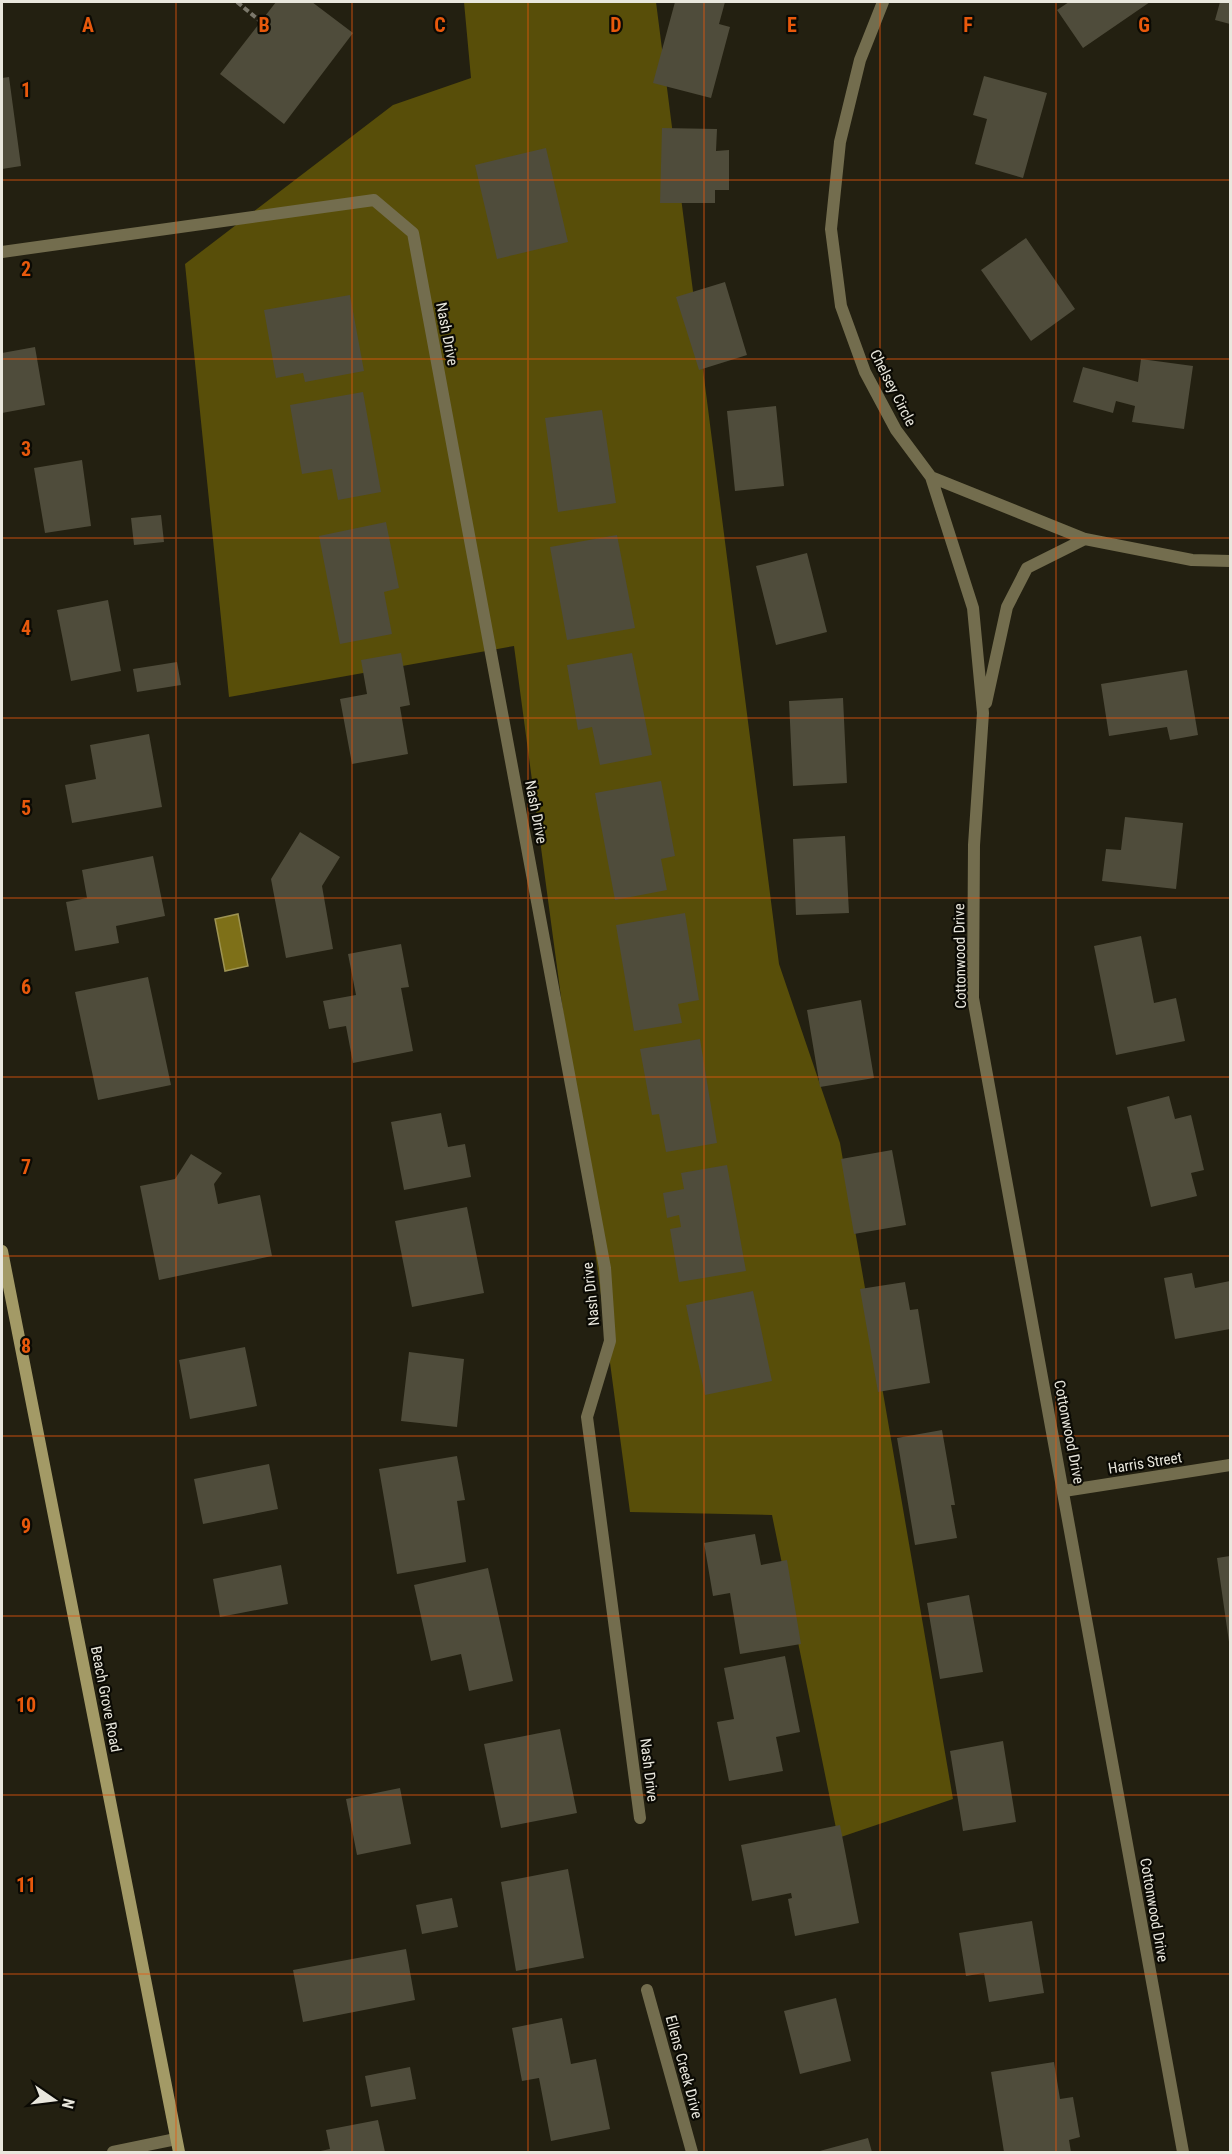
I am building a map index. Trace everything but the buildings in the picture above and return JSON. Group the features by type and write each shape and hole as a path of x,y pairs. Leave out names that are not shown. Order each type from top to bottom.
{"street":[{"name":"Chelsey Circle","path":"883,2 860,60 840,142 831,229 841,306 865,372 896,430 931,477"},
{"name":"Nash Drive","path":"2,252 374,200 413,233 605,1268 610,1341 588,1417 640,1818"},
{"path":"931,477 1085,538 1182,558 1230,561"},
{"name":"Cottonwood Drive","path":"931,477 973,608 983,713"},
{"name":"Cottonwood Drive","path":"1085,538 1027,568 1007,607 983,713 974,845 973,998 1183,2152"},
{"name":"Beach Grove Road","path":"2,1251 179,2152"},
{"name":"Harris Street","path":"1064,1491 1230,1465"},
{"name":"Ellens Creek Drive","path":"647,1990 692,2152"},
{"path":"113,2152 176,2139"}],"path":[{"path":"237,2 260,21"}],"shaded area":[{"path":"464,2 656,2 779,964 840,1143 953,1799 838,1838 772,1515 630,1512 514,646 229,697 185,264 393,105 471,78"},
{"path":"238,914 248,966 225,971 215,919"}]}
